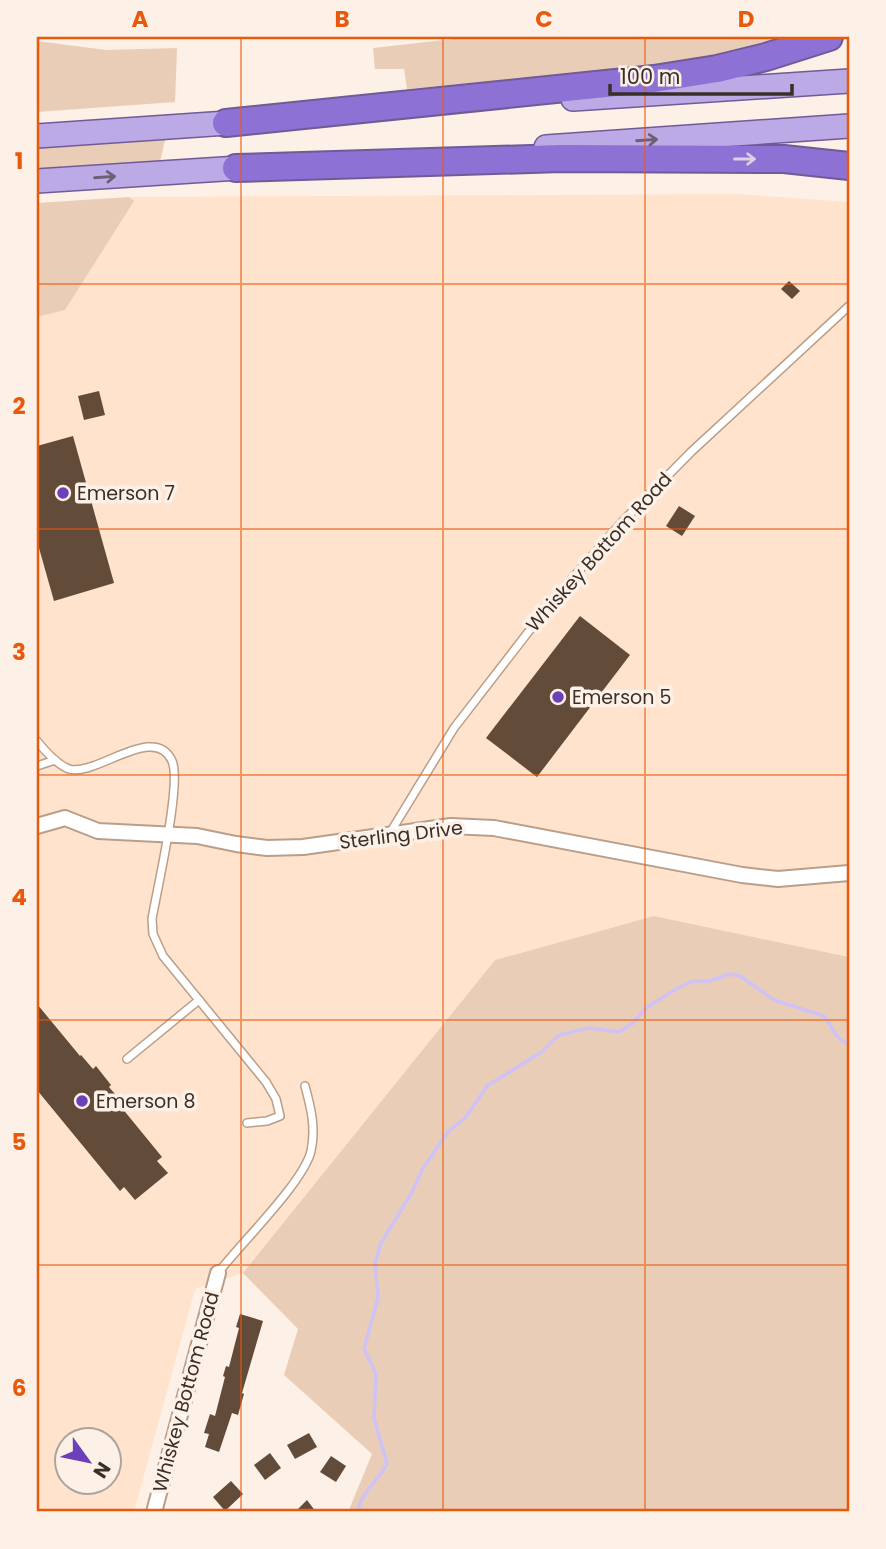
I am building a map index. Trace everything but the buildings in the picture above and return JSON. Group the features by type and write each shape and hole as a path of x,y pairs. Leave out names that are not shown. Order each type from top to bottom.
{"highway":[{"path":"226,123 654,79 717,69 829,37"},
{"path":"236,168 562,158 784,159 849,166"}],"main road":[{"path":"37,136 849,81"},
{"path":"37,181 849,126"}],"street":[{"name":"Sterling Drive","path":"37,825 65,817 98,831 167,833 267,848 303,847 451,826 494,828 742,875 778,879 849,873"},
{"name":"Whiskey Bottom Road","path":"154,1512 218,1273"}],"lane":[{"name":"Whiskey Bottom Road","path":"390,833 454,728 553,600 622,522 691,452 849,306"},
{"path":"37,741 55,760 67,768 78,770 90,768 143,747 160,750 173,762 173,806 152,919 153,934 163,956 266,1082 276,1099 279,1116 267,1121 247,1123"},
{"path":"37,766 55,760"},
{"path":"127,1059 199,1000"},
{"path":"218,1273 284,1196 310,1155 314,1119 305,1086"}],"shaded area":[{"path":"471,37 793,37 676,64 609,74 576,74 407,89 404,69 375,69 373,48"},
{"path":"37,41 106,50 177,48 175,102 37,112"},
{"path":"166,136 159,166 37,174 37,144"},
{"path":"737,194 849,202 849,957 654,916 495,960 243,1273 195,1289 134,1512 37,1512 37,317 65,310 133,201 129,197"},
{"path":"129,197 134,201 65,310 37,317 37,203"},
{"path":"654,916 849,957 849,1512 348,1512 372,1454 284,1375 298,1329 243,1273 495,960"}],"waterway":[{"path":"357,1512 362,1499 387,1464 374,1418 376,1374 364,1349 378,1298 375,1263 381,1243 411,1194 423,1168 448,1132 466,1117 487,1086 543,1051 559,1035 590,1028 619,1032 632,1024 646,1008 676,989 693,981 710,981 729,974 740,976 774,1000 824,1016 837,1036 849,1046"}],"place":[{"name":"Emerson 7","path":"63,493"},
{"name":"Emerson 5","path":"558,697"},
{"name":"Emerson 8","path":"82,1101"}]}
